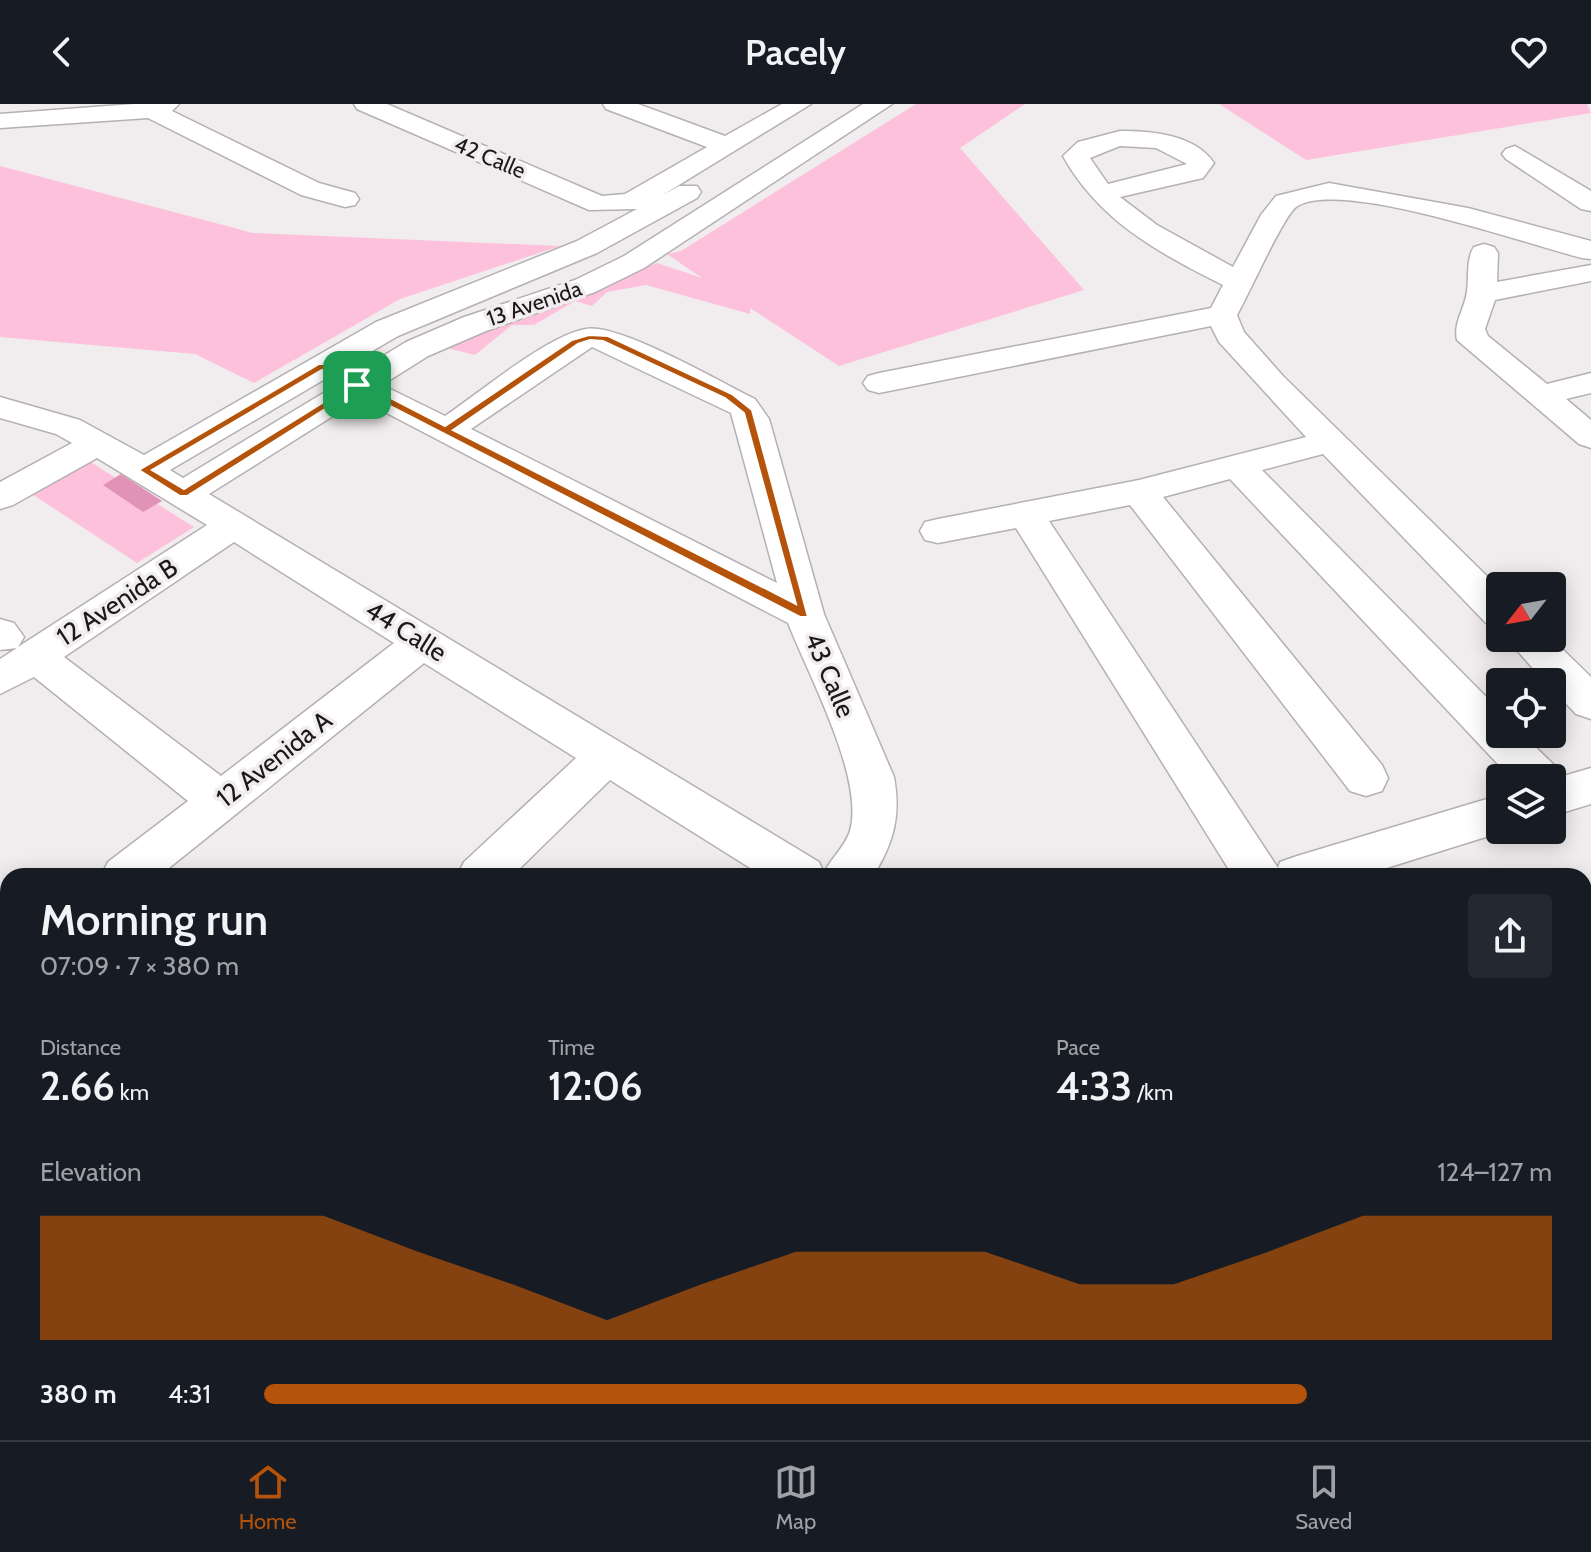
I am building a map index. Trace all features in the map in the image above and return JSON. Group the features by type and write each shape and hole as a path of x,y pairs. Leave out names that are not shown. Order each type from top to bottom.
{"street":[{"name":"42 Calle","path":"366,104 599,204 631,202 737,150"},
{"path":"615,104 781,166"},
{"name":"13 Avenida","path":"184,494 417,349 475,324 585,286 634,262 880,104"},
{"path":"0,121 159,107 310,189 345,199"},
{"path":"737,150 810,108"},
{"name":"13 Avenida","path":"144,470 400,324 630,227 737,150"},
{"path":"1515,154 1591,203"},
{"path":"1222,315 1274,212 1284,200 1329,191 1469,215 1551,237 1587,262"},
{"path":"1104,193 1149,234 1240,282"},
{"path":"1484,253 1482,294 1470,329 1473,340 1591,437"},
{"path":"1482,294 1587,262"},
{"path":"879,383 1222,315"},
{"path":"1222,315 1230,335 1327,442 1486,599"},
{"name":"43 Calle","path":"446,431 575,342 589,337 605,338 701,383 736,400 748,412 804,614 872,777 878,806 874,833 851,868"},
{"path":"322,366 804,614"},
{"path":"1541,396 1591,383"},
{"name":"44 Calle","path":"0,407 45,418 144,470 789,868"},
{"path":"938,531 1139,492 1239,468 1327,442"},
{"path":"0,497 97,444"},
{"path":"1239,468 1532,764"},
{"path":"1139,492 1366,778"},
{"path":"1026,514 1253,868"},
{"name":"12 Avenida B","path":"0,679 13,642 234,525"},
{"path":"13,642 221,801"},
{"name":"12 Avenida A","path":"135,868 423,642"},
{"path":"1540,652 1591,703"},
{"path":"489,868 607,755"},
{"path":"1323,868 1486,818"}],"shaded area":[{"path":"916,104 1025,104 960,148 1084,290 839,366 750,308 750,314 646,285 607,292 592,306 575,301 534,325 512,325 475,355 439,346 657,263 702,278 667,254 681,251"},
{"path":"1219,104 1587,104 1591,113 1306,160"},
{"path":"0,166 253,233 560,246 400,299 254,383 195,354 0,337"},
{"path":"89,461 194,527 137,563 32,494"},
{"path":"121,474 162,501 143,512 103,485"}],"route":[{"path":"357,385 184,494 144,470 322,366 357,385 446,431 575,342 589,337 605,338 736,400 748,412 804,614 357,385"}]}
